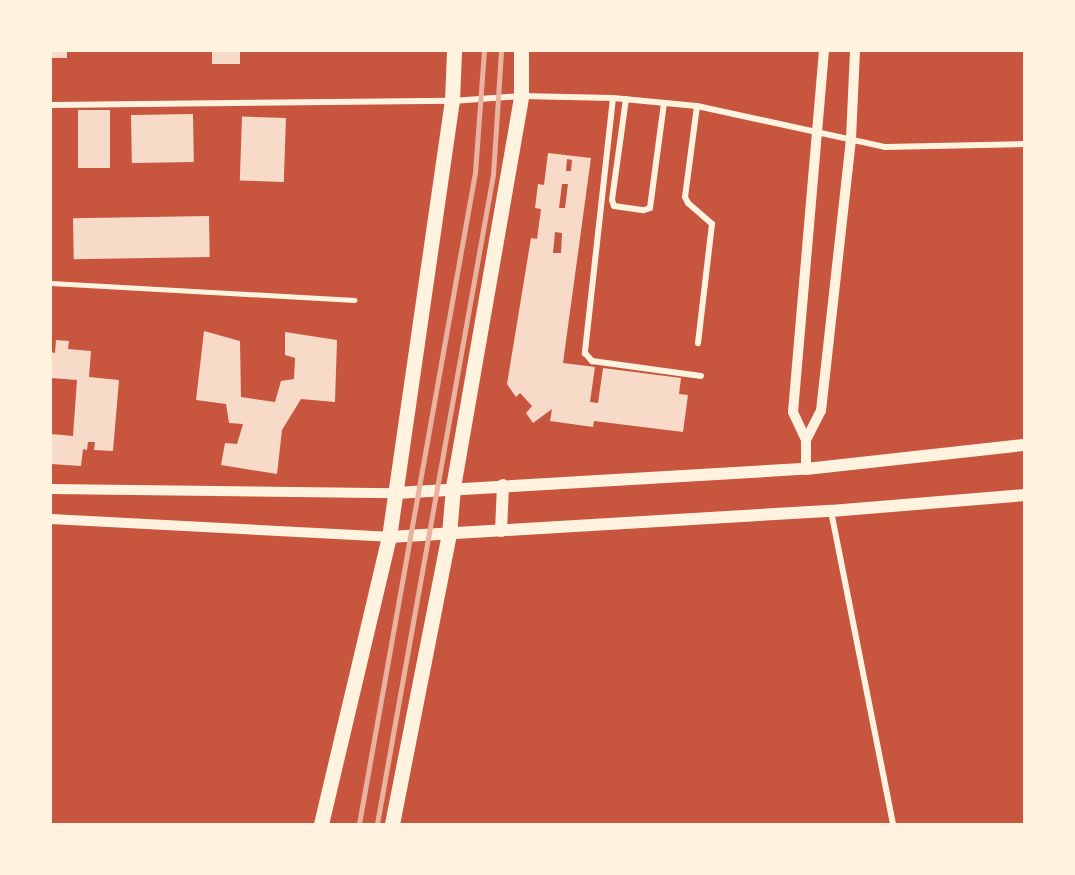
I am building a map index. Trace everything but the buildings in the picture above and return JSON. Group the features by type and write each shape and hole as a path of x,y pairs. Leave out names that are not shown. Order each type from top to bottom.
{"main road":[{"path":"321,824 389,537 452,101 454,51"},
{"path":"392,824 449,534 453,487 520,96 521,51"},
{"path":"396,493 453,487 806,469 1024,445"},
{"path":"501,531 503,485"},
{"path":"389,537 831,512 1024,495"}],"street":[{"path":"806,469 806,440 793,412 820,130 824,51"},
{"path":"806,440 821,411 851,139 855,51"},
{"path":"51,105 452,101 520,96 613,98 697,106 820,130 885,147 1024,144"},
{"path":"613,98 585,354 592,361 701,376"},
{"path":"626,99 612,200 614,206 644,210 650,208 664,103"},
{"path":"697,106 686,197 688,203 712,224 698,343"},
{"path":"51,284 355,300"},
{"path":"51,492 396,493"},
{"path":"831,512 893,824"},
{"path":"51,519 389,537"}],"railway":[{"path":"359,824 475,173 484,51"},
{"path":"377,824 493,175 501,51"}]}
